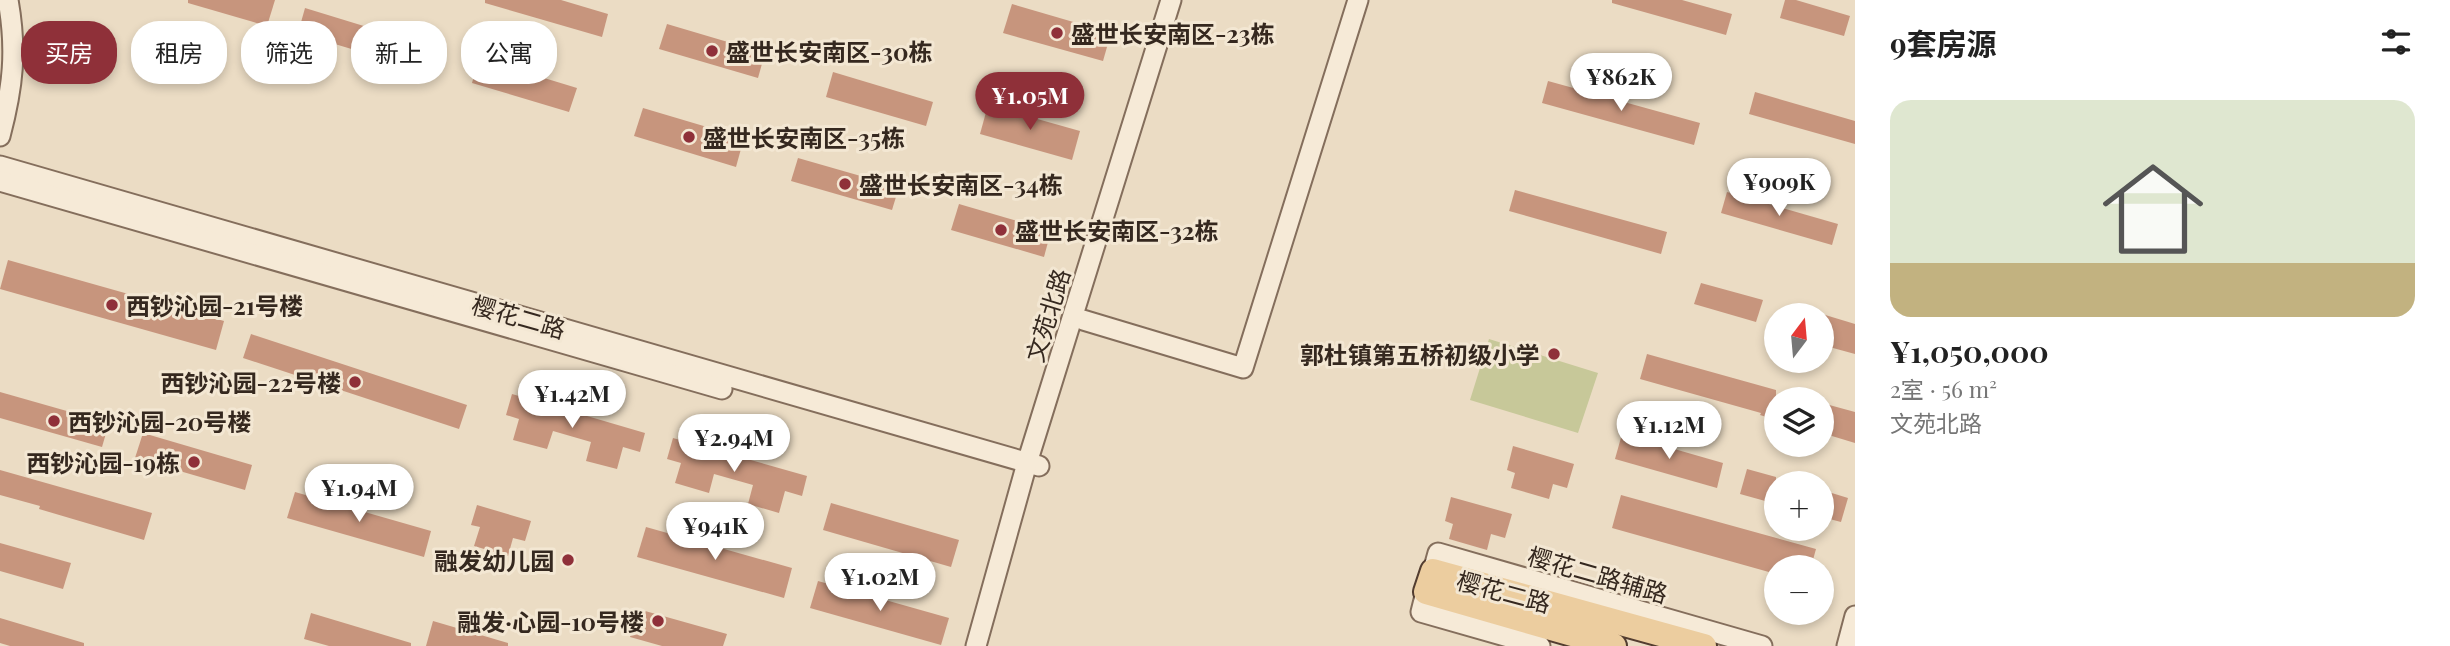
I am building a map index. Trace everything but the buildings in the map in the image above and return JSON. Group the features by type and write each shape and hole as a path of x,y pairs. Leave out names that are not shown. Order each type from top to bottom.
{"main road":[{"name":"樱花二路","path":"1430,582 1614,646"},
{"name":"樱花二路","path":"1430,582 1704,646"}],"street":[{"path":"0,136 14,68 8,0"},
{"name":"文苑北路","path":"976,646 1171,0"},
{"name":"文苑北路","path":"989,646 1031,471 1083,320 1182,0"},
{"path":"1083,320 1243,368 1358,0"},
{"name":"樱花二路","path":"0,166 1031,471"},
{"name":"樱花二路","path":"0,181 1031,471"},
{"name":"樱花二路辅路","path":"1430,582 1438,554 1762,646"},
{"path":"1430,582 1421,612 1540,646"},
{"path":"1847,646 1855,617"}],"green space":[{"path":"1489,339 1598,373 1578,433 1470,400"}],"place":[{"name":"盛世长安南区-23栋","path":"1057,33"},
{"name":"盛世长安南区-30栋","path":"712,51"},
{"name":"盛世长安南区-35栋","path":"689,137"},
{"name":"盛世长安南区-34栋","path":"845,184"},
{"name":"盛世长安南区-32栋","path":"1001,230"},
{"name":"西钞沁园-21号楼","path":"112,305"},
{"name":"郭杜镇第五桥初级小学","path":"1554,354"},
{"name":"西钞沁园-22号楼","path":"355,382"},
{"name":"西钞沁园-20号楼","path":"54,421"},
{"name":"西钞沁园-19栋","path":"194,462"},
{"name":"融发幼儿园","path":"568,560"},
{"name":"融发·心园-10号楼","path":"658,621"}]}
